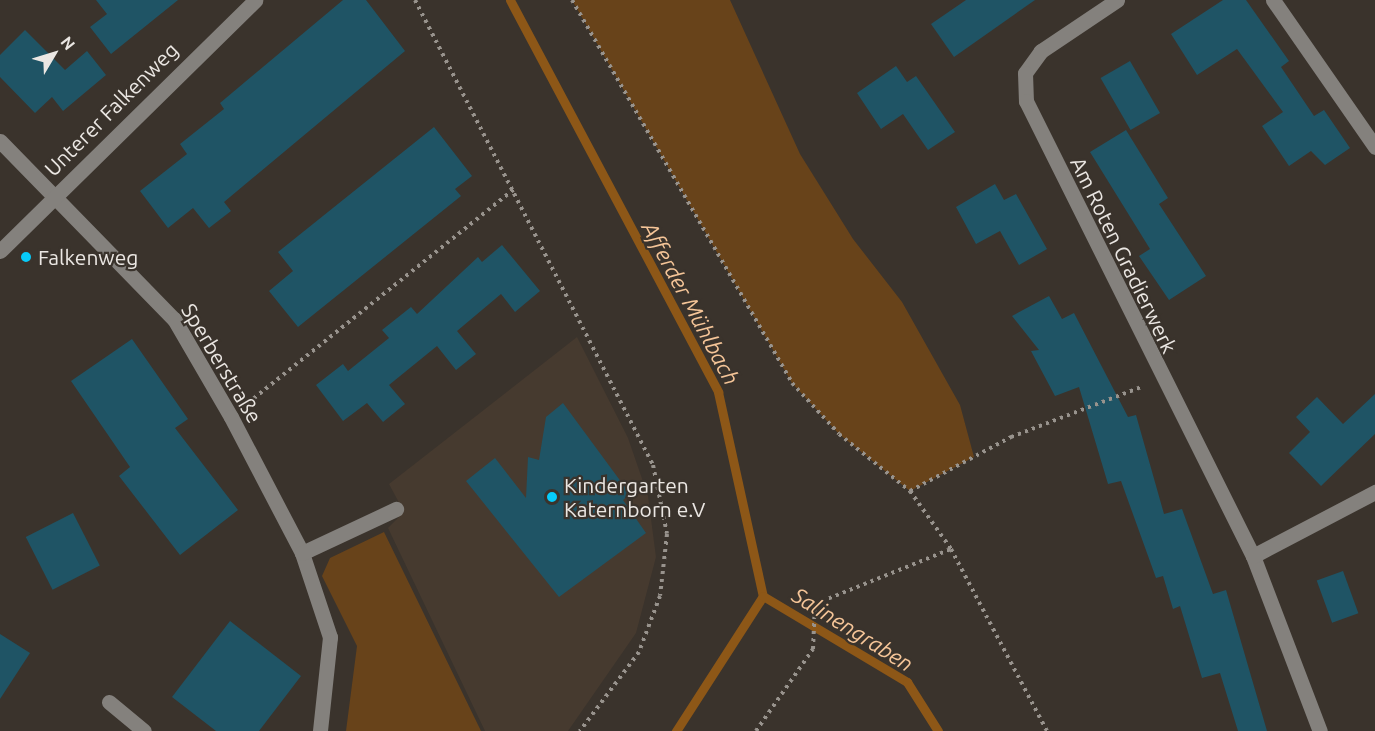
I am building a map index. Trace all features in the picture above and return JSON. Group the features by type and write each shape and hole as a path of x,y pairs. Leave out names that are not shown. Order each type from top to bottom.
{"street":[{"name":"Unterer Falkenweg","path":"0,251 255,0"},
{"name":"Am Roten Gradierwerk","path":"1117,0 1041,51 1025,73 1026,101 1161,380 1253,556 1320,731"},
{"path":"1273,0 1375,147"},
{"name":"Sperberstraße","path":"0,141 56,195 174,319 231,417 302,553 330,637 321,731"},
{"path":"1253,556 1375,492"},
{"path":"302,553 396,509"},
{"path":"109,702 144,731"}],"path":[{"path":"415,0 514,189 652,465 667,534 660,596 639,652 580,731"},
{"path":"572,0 792,383 839,434 910,491 951,549 1047,731"},
{"path":"231,417 514,189"},
{"path":"910,491 1011,437 1161,380"},
{"path":"756,731 813,649 815,603 951,549"}],"shaded area":[{"path":"572,0 730,0 800,154 853,239 902,302 960,405 974,457 910,491 839,434 792,383"},
{"path":"577,337 628,438 648,496 656,557 636,633 568,731 485,731 388,528 404,512 389,484"},
{"path":"384,532 481,731 346,731 357,646 322,576 330,558"}],"building":[{"path":"96,0 178,0 111,54 90,27 107,14"},
{"path":"343,0 366,0 405,51 224,202 231,211 209,228 193,208 168,228 140,191 187,154 180,144 224,109 220,103"},
{"path":"966,0 1035,0 954,57 931,24"},
{"path":"1223,0 1246,0 1289,61 1281,67 1314,116 1324,110 1350,148 1325,165 1311,151 1289,166 1262,126 1283,112 1237,49 1197,75 1171,34"},
{"path":"25,30 65,70 87,51 106,75 63,111 52,97 35,113 0,77 0,55"},
{"path":"1130,61 1160,113 1131,130 1101,78"},
{"path":"896,66 907,82 916,76 955,132 928,150 903,114 881,129 857,93"},
{"path":"434,127 472,176 455,189 461,196 298,327 269,291 293,271 278,252"},
{"path":"1126,130 1168,198 1159,204 1206,276 1169,300 1139,256 1150,249 1090,152"},
{"path":"995,184 1004,200 1016,194 1047,249 1019,265 1000,231 976,244 956,207"},
{"path":"502,245 540,291 515,312 501,294 457,331 476,354 456,370 437,346 389,385 405,404 383,422 367,403 343,421 316,385 343,364 348,371 389,338 382,330 411,307 417,314 478,257 482,262"},
{"path":"1049,296 1062,319 1074,313 1128,417 1136,415 1164,514 1182,509 1213,594 1226,590 1267,731 1238,731 1220,673 1202,678 1180,606 1173,609 1163,576 1156,578 1121,481 1108,484 1079,387 1055,396 1031,351 1039,350 1012,316"},
{"path":"132,339 188,419 175,428 238,510 180,555 119,476 130,467 71,381"},
{"path":"1375,394 1375,434 1321,486 1289,453 1310,432 1296,417 1317,397 1343,424"},
{"name":"Kindergarten Katernborn e.V","path":"563,403 630,494 623,500 646,533 559,597 466,481 495,458 526,498 528,457 539,460 546,417"},
{"path":"73,513 100,566 53,590 26,537"},
{"path":"1343,571 1358,613 1332,623 1317,581"},
{"path":"230,621 301,676 259,731 216,731 172,697"},
{"path":"0,634 30,653 0,699"}],"waterway":[{"name":"Afferder Mühlbach","path":"510,0 718,392 763,596 676,731"},
{"name":"Salinengraben","path":"763,596 907,682 938,731"}],"place":[{"name":"Falkenweg","path":"26,257"},
{"name":"Kindergarten Katernborn e.V","path":"552,497"}]}
